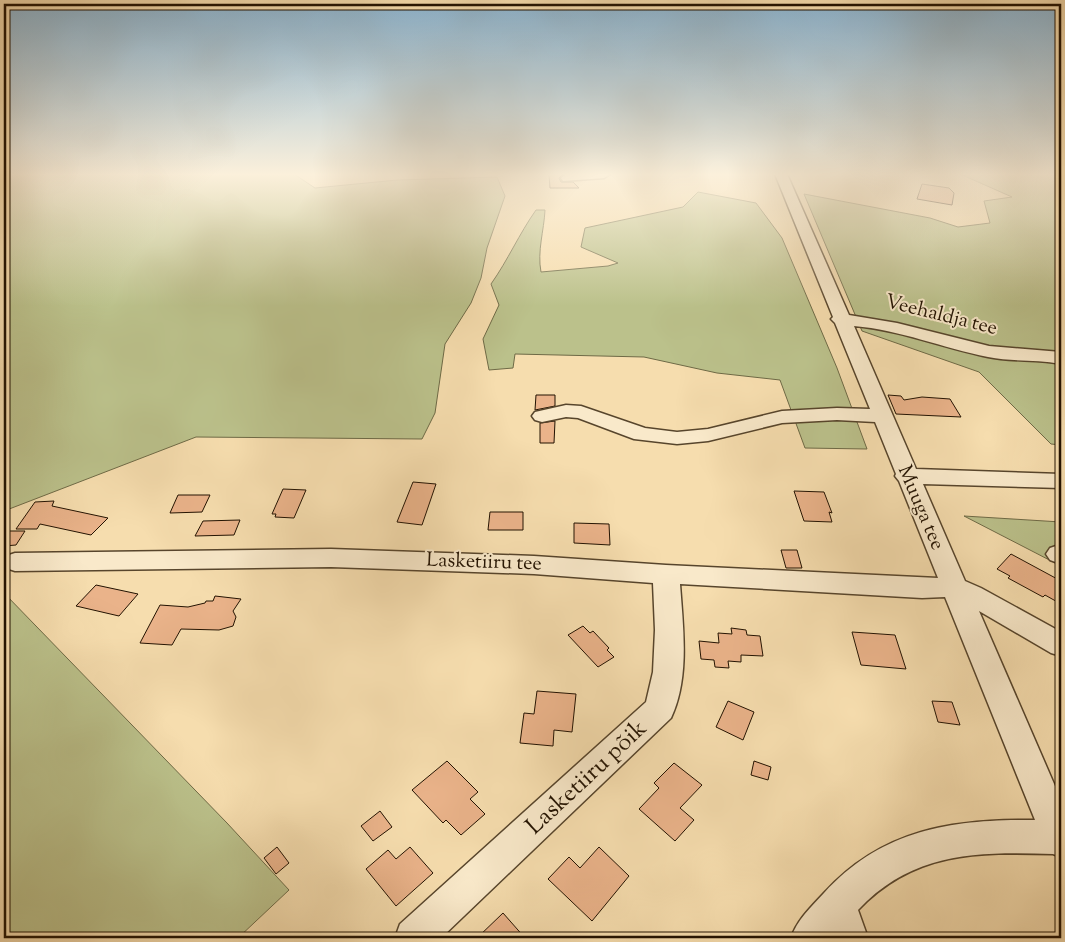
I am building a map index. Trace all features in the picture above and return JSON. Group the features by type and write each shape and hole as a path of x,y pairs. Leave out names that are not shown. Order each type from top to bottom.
{"street":[{"name":"Muuga tee","path":"799,218 906,476 1061,839"},
{"name":"Veehaldja tee","path":"840,319 874,322 992,353 1049,355 1061,358"},
{"path":"542,416 566,411 580,412 642,434 677,438 708,435 782,417 837,414 881,416"},
{"path":"906,476 1061,481"},
{"name":"Lasketiiru tee","path":"15,562 331,558 534,565 922,588 953,587"},
{"name":"Lasketiiru põik","path":"414,938 660,710 668,672 670,630 666,574"},
{"path":"953,587 972,595 1061,645"},
{"path":"810,938 838,904 878,868 918,850 945,843 996,836 1061,839"},
{"path":"838,904 849,938"}],"green space":[{"path":"4,218 497,218 487,248 481,278 471,303 445,344 435,413 422,439 196,437 4,511"},
{"path":"531,218 544,218 540,249 541,272 608,266 618,263 581,247 585,228 632,218 767,218 782,238 837,368 867,449 805,448 780,380 717,373 644,357 515,354 513,368 489,370 483,339 499,305 491,284"},
{"path":"814,218 930,218 958,227 990,223 989,218 1061,218 1061,445 1051,444 979,372 862,331"},
{"path":"964,516 1061,522 1061,566"},
{"path":"4,593 227,823 289,890 238,938 4,938"}],"building":[{"path":"536,395 555,395 555,406 535,410"},
{"path":"888,395 901,396 904,400 922,397 950,399 961,417 896,414"},
{"path":"555,421 554,443 540,443 540,423"},
{"path":"413,482 436,484 422,525 397,522"},
{"path":"283,489 306,490 294,518 275,517 276,514 272,514"},
{"path":"794,491 824,492 832,513 829,512 832,522 804,521"},
{"path":"178,495 210,495 202,512 170,513"},
{"path":"54,501 52,506 108,518 91,535 40,524 37,529 16,529 35,502"},
{"path":"490,512 523,512 523,530 488,530"},
{"path":"240,520 234,535 195,536 203,521"},
{"path":"574,523 609,524 610,545 574,543"},
{"path":"6,531 25,531 16,545 4,546"},
{"path":"781,550 797,550 802,568 786,568"},
{"path":"1011,554 1061,581 1061,604 1045,595 1043,597 1008,578 1010,576 997,569"},
{"path":"96,585 138,594 119,616 76,606"},
{"path":"215,596 241,599 233,611 236,617 233,626 219,630 181,629 172,645 140,643 160,605 188,607 205,603 206,601 213,601"},
{"path":"583,626 590,633 593,631 609,648 607,650 614,657 598,667 568,635"},
{"path":"731,628 746,630 747,635 760,636 763,656 741,655 741,662 728,661 729,668 715,667 714,660 701,659 699,641 719,643 718,633 732,634"},
{"path":"852,632 895,635 906,669 861,665"},
{"path":"537,691 576,694 572,732 554,730 553,746 520,743 524,713 534,714"},
{"path":"728,701 754,712 743,740 716,727"},
{"path":"932,701 952,702 960,725 938,722"},
{"path":"447,761 478,792 470,799 485,814 461,835 446,820 443,823 412,790"},
{"path":"754,761 771,767 768,780 751,775"},
{"path":"674,763 702,785 680,808 694,820 675,841 639,809 659,788 654,783"},
{"path":"380,811 392,827 373,841 361,826"},
{"path":"277,847 289,863 276,874 264,858"},
{"path":"410,847 433,873 396,906 366,869 388,850 396,859"},
{"path":"599,847 629,876 592,921 548,879 569,857 580,868"},
{"path":"503,913 525,938 477,938"}]}
